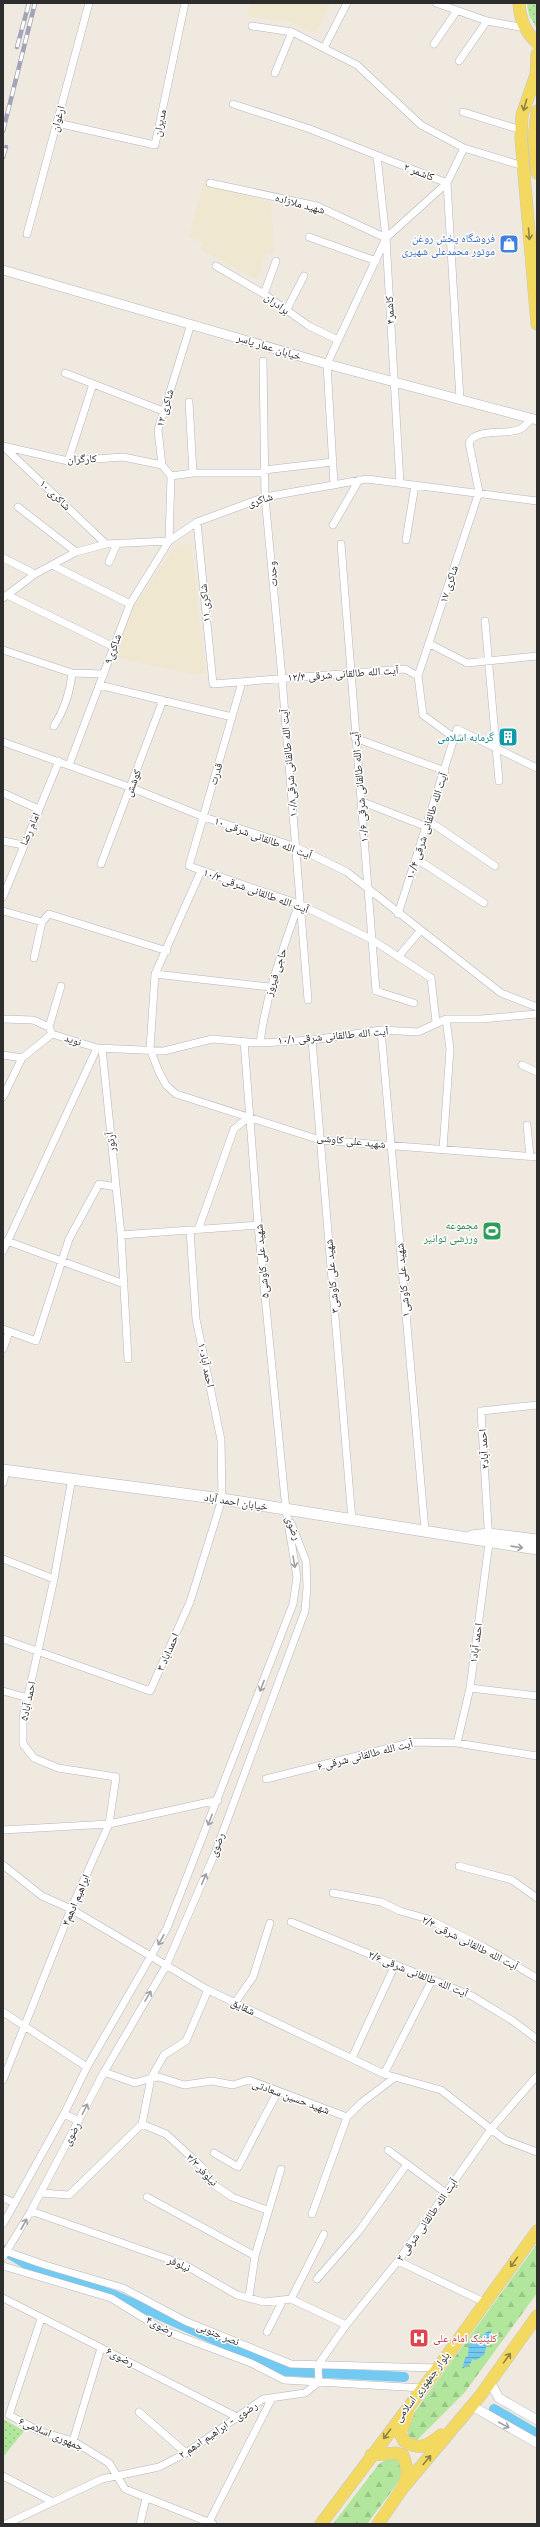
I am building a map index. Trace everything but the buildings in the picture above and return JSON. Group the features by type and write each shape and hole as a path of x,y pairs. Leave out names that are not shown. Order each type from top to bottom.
{"main road":[{"path":"518,3 520,16 525,28 537,43"},
{"path":"537,54 536,75 522,115 521,130 537,324"},
{"path":"537,112 534,139 537,173"},
{"name":"خیابان احمد آباد","path":"4,1470 72,1478 469,1537 537,1540"},
{"name":"خیابان احمد آباد","path":"489,1538 537,1549"},
{"name":"بلوار جمهوری اسلامی","path":"321,2524 438,2368 484,2302 537,2231"},
{"path":"378,2524 402,2489 472,2406 537,2316"},
{"path":"413,2400 400,2433 404,2441 411,2446 419,2448 426,2447 459,2421"},
{"path":"372,2455 396,2453 403,2455 408,2472 402,2489"}],"street":[{"name":"ارغوان","path":"27,234 90,3"},
{"name":"مدیران","path":"57,123 155,145 185,3"},
{"path":"324,48 347,3"},
{"path":"436,3 456,12 487,21 525,28"},
{"path":"434,44 456,12"},
{"path":"459,61 487,21"},
{"path":"252,26 292,32 357,65 421,125 464,148 523,166"},
{"path":"275,73 292,32"},
{"name":"کاشمر ۲","path":"233,104 310,129 447,183 460,399"},
{"path":"463,112 521,130"},
{"path":"334,485 327,364 386,238 447,183 464,148"},
{"name":"کاشمر۴","path":"377,156 386,238 393,382 400,483"},
{"name":"شهید ملازاده","path":"210,183 316,206 386,238"},
{"path":"309,237 376,261"},
{"path":"264,294 276,261"},
{"name":"برادران","path":"216,266 264,294 286,311 338,340"},
{"name":"خیابان عمار یاسر","path":"3,270 327,364 534,419"},
{"path":"286,311 304,276"},
{"name":"شاکری ۱۲","path":"162,465 158,430 191,324"},
{"name":"وحدت","path":"262,361 265,497 282,678"},
{"path":"65,373 163,411"},
{"path":"68,461 93,384"},
{"path":"189,402 193,473"},
{"path":"479,492 470,453 470,440 479,435 520,429 534,419"},
{"name":"کارگران","path":"4,446 68,461 123,458 162,465"},
{"name":"شاکری ۱۰","path":"4,446 106,544"},
{"path":"171,476 193,473 264,471 333,462"},
{"path":"162,465 171,476 168,541"},
{"name":"شاکری","path":"5,597 35,574 76,552 106,544 168,541 197,522 265,497 359,480 367,479 479,492 537,501"},
{"path":"333,525 359,480"},
{"path":"406,540 415,485"},
{"name":"شاکری ۱۷","path":"418,676 430,644 479,492"},
{"path":"18,507 76,552"},
{"name":"شاکری ۱۱","path":"197,522 213,684"},
{"name":"شاکری۹","path":"69,765 130,604 168,541"},
{"path":"109,562 118,544"},
{"name":"آیت الله طالقانی شرقی ۱۰/۶","path":"341,544 353,673 355,738 363,802 371,939 376,991 414,1003"},
{"path":"3,558 35,574"},
{"path":"52,565 130,604"},
{"path":"5,597 114,647"},
{"path":"485,621 499,781"},
{"path":"430,644 467,663 537,656"},
{"path":"3,650 72,673 104,674"},
{"name":"آیت الله طالقانی شرقی ۱۲/۴","path":"213,684 405,669 418,676"},
{"path":"54,726 63,712 70,692 72,673"},
{"path":"418,676 423,715 453,737 457,729 496,746 537,768"},
{"name":"آیت الله طالقانی شرقی۱۰/۸","path":"282,678 296,847 299,904 308,1000"},
{"name":"قدرت","path":"189,866 242,682"},
{"path":"99,685 232,717"},
{"name":"کوشش","path":"101,864 132,788 163,700"},
{"name":"آیت الله طالقانی شرقی ۱۰/۴","path":"398,914 428,824 453,737"},
{"path":"355,738 444,771"},
{"name":"آیت الله طالقانی شرقی ۱۰","path":"3,742 132,788 204,817 296,847 347,872 368,887 398,914 501,993 537,1007"},
{"name":"امام رضا","path":"3,897 23,845 59,761"},
{"path":"3,793 38,809"},
{"path":"363,802 428,824 495,866"},
{"path":"3,841 23,845"},
{"path":"417,859 484,902"},
{"name":"آیت الله طالقانی شرقی ۱۰/۳","path":"189,866 299,904 371,939 431,978 436,1022"},
{"path":"150,1050 155,974 201,871"},
{"name":"حاجی فیروز","path":"260,1043 270,987 299,904"},
{"path":"3,911 42,922"},
{"path":"34,958 42,922 49,914 166,951"},
{"path":"398,957 420,931"},
{"path":"155,974 270,987"},
{"path":"3,1019 33,1020 49,1026 60,986"},
{"name":"آیت الله طالقانی شرقی ۱۰/۱","path":"150,1050 164,1051 212,1039 260,1043 312,1040 381,1030 418,1032 446,1018 481,1019 537,1014"},
{"path":"443,1149 450,1049 446,1018"},
{"name":"نوید","path":"49,1026 52,1034 99,1048 150,1050"},
{"name":"شهید علی کاوشی۱","path":"381,1030 425,1530"},
{"path":"3,1096 22,1058 52,1034"},
{"name":"شهید علی کاوشی۳","path":"312,1040 352,1520"},
{"name":"شهید علی کاوشی۵","path":"244,1042 258,1225 286,1510"},
{"path":"3,1251 47,1153 99,1048"},
{"name":"آرتور","path":"99,1048 121,1235 128,1359"},
{"name":"شهید علی کاوشی","path":"150,1050 163,1078 176,1094 320,1140 533,1157"},
{"path":"3,1055 22,1058"},
{"path":"522,1065 537,1072"},
{"path":"194,1230 234,1129 249,1117"},
{"path":"527,1126 533,1157"},
{"path":"3,1349 6,1330 36,1341 70,1239 99,1184 116,1187"},
{"path":"121,1235 258,1225"},
{"name":"احمد آباد۱۰","path":"194,1230 196,1319 221,1440 222,1500"},
{"path":"7,1241 124,1284"},
{"name":"احمد آباد۲","path":"489,1538 481,1411 537,1405"},
{"path":"3,1483 4,1470"},
{"name":"احمد آباد۵","path":"72,1478 54,1579 23,1718 23,1744 34,1758 58,1768 116,1777 109,1824"},
{"name":"احمداباد ۳","path":"38,1650 150,1691 190,1602 222,1500"},
{"name":"رضوی","path":"3,2224 64,2114 87,2067 167,1928 218,1800 293,1604 297,1577 286,1510"},
{"name":"رضوی","path":"6,2254 41,2193 104,2072 166,1966 215,1853 304,1611 307,1587 306,1561 286,1510"},
{"name":"احمد آباد۱","path":"456,1743 470,1688 489,1538"},
{"path":"3,1559 54,1579"},
{"path":"3,1639 38,1650"},
{"path":"470,1688 537,1696"},
{"path":"3,1691 28,1698"},
{"name":"آیت الله طالقانی شرقی ۶","path":"266,1780 413,1742 456,1743 537,1756"},
{"path":"3,1830 109,1824 218,1800"},
{"name":"ابراهیم ادهم۴","path":"3,2080 70,1909 109,1824"},
{"name":"شقایق","path":"3,1864 42,1896 70,1909 208,1990 234,2004 384,2074 441,2090 505,2140 537,2152"},
{"path":"459,1866 512,1880 537,1898"},
{"name":"آیت الله طالقانی شرقی ۲/۴","path":"332,1893 381,1902 400,1911 428,1919 484,1947 537,1978"},
{"name":"آیت الله طالقانی شرقی ۲/۶","path":"291,1922 472,1996 537,2039"},
{"path":"234,2004 253,1977 270,1923"},
{"path":"352,2058 395,1965"},
{"path":"384,2074 432,1980"},
{"path":"41,2193 69,2194 142,2124 151,2078 164,2055 186,2041 208,1990"},
{"path":"3,2012 87,2067"},
{"name":"شهید حسین سعادتی","path":"104,2072 135,2083 159,2077 184,2084 212,2081 233,2085 249,2080 347,2118"},
{"name":"آیت الله طالقانی شرقی ۲","path":"318,2364 346,2325 398,2261 491,2129 537,2076"},
{"path":"312,2214 347,2118 361,2102 394,2078"},
{"path":"214,2153 238,2167 278,2090"},
{"path":"64,2114 78,2121"},
{"name":"نیلوفر ۳/۳","path":"142,2124 166,2134 202,2167 210,2182 232,2197 267,2210"},
{"path":"388,2150 446,2193"},
{"path":"317,2279 359,2231 407,2164"},
{"path":"249,2297 255,2256 267,2210 281,2169"},
{"path":"147,2197 255,2256"},
{"path":"3,2198 15,2203"},
{"name":"نیلوفر","path":"31,2211 185,2265 237,2295 264,2302 282,2302 292,2299"},
{"path":"324,2234 292,2299 346,2325"},
{"name":"نصر جنوبی","path":"6,2254 123,2288 186,2321 291,2364 438,2368"},
{"path":"398,2261 484,2302"},
{"name":"رضوی۴","path":"3,2266 111,2298 163,2330 251,2364 284,2380 319,2380 422,2388"},
{"name":"رضوی۶","path":"3,2298 41,2319 237,2417"},
{"path":"267,2332 282,2302"},
{"name":"جمهوری اسلامی۶","path":"41,2319 9,2415 39,2431 73,2441 109,2463 125,2489 210,2523"},
{"path":"73,2441 101,2348"},
{"path":"318,2364 319,2380"},
{"name":"رضوی - ابراهیم ادهم ۲","path":"6,2524 51,2501 102,2479 159,2467 186,2453 263,2399 305,2393 319,2380"},
{"path":"490,2382 499,2398 537,2420"},
{"path":"210,2523 272,2398"},
{"path":"472,2406 537,2443"},
{"path":"139,2412 186,2453"},
{"path":"3,2476 51,2501"},
{"path":"140,2524 146,2498"}],"shaded area":[{"path":"250,3 331,3 317,30 309,32 290,22 247,16"},
{"path":"203,184 271,202 274,254 266,252 258,280 201,250 204,243 189,237"},
{"path":"191,543 205,671 199,676 119,658 116,653 131,611 174,548"}],"green space":[{"path":"527,3 537,3 537,29 529,15"},
{"path":"537,2244 537,2293 465,2392 417,2440 408,2436 408,2427 414,2413"},
{"path":"3,2419 24,2431 3,2457"},
{"path":"387,2459 401,2459 403,2476 367,2524 333,2524 379,2464"}],"water":[{"path":"492,2329 489,2339 485,2341 487,2344 484,2355 476,2360 472,2359 471,2363 462,2369 465,2358 468,2356 469,2344 478,2338 481,2339 482,2335"}],"waterway":[{"path":"3,2250 36,2270 114,2295 285,2371 404,2377"},
{"path":"494,2409 537,2434"}],"railway":[{"path":"17,47 29,3"},
{"path":"3,131 35,3"},
{"path":"3,157 6,147"}],"place":[{"name":"فروشگاه پخش روغن موتور محمدعلی شهیری","path":"509,244"},
{"name":"گرمابه اسلامی","path":"508,737"},
{"name":"مجموعه ورزشی توانیر","path":"492,1231"},
{"name":"کلینیک امام علی","path":"419,2338"}]}
